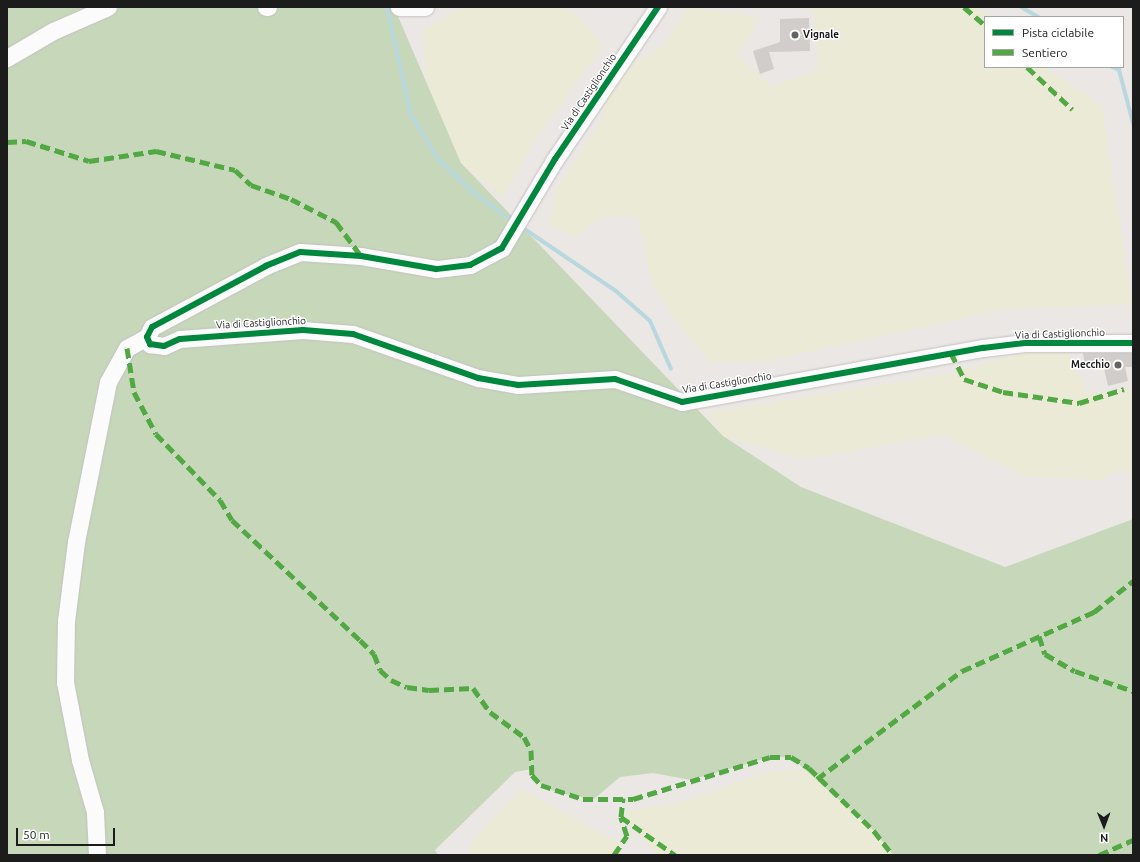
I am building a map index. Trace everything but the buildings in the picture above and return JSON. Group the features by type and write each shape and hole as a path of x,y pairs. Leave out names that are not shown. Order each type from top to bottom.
{"street":[{"path":"7,58 53,31 108,7"},
{"path":"399,7 425,7"},
{"name":"Via di Castiglionchio","path":"658,7 556,159 502,248 470,265 436,269 368,257 300,252 186,308 152,327 147,337 150,344 164,346 180,339 303,330 353,334 478,378 518,385 615,379 682,402 983,348 1025,343 1133,342"},
{"path":"98,855 95,812 80,760 65,682 66,621 76,542 108,382 127,348 147,337"}],"green space":[{"path":"7,7 394,7 461,163 723,436 801,487 1005,567 1133,519 1133,855 893,855 874,831 791,757 770,757 691,780 653,773 620,777 594,799 558,793 541,785 532,769 515,772 435,850 438,855 7,855"},
{"path":"463,7 561,7 577,15 604,45 534,142 503,197 461,163 443,127 426,81 422,30"},
{"path":"687,7 761,17 737,55 772,87 818,69 814,14 806,7 981,7 990,16 984,16 984,68 1046,68 1102,105 1132,304 1002,310 761,362 710,362 679,326 652,285 638,217 602,216 576,237 549,225 556,190 602,119 611,79 665,44"},
{"path":"1063,343 1089,394 1133,387 1133,473 1112,472 1104,480 1022,476 943,435 804,459 723,436 708,413 945,374"},
{"path":"809,768 874,831 893,855 657,855 617,813 685,801 764,773"},
{"path":"521,789 623,845 614,855 469,855 472,840"}],"waterway":[{"path":"387,7 411,115 438,159 475,194 513,221"},
{"path":"1021,7 1036,16"},
{"path":"1114,68 1119,70 1133,123"},
{"path":"520,226 616,291 650,321 671,369"}],"marked path":[{"path":"964,7 984,24"},
{"path":"1028,68 1072,109"},
{"path":"7,142 26,141 89,161 156,151 235,170 251,185 291,199 336,222 361,256"},
{"path":"127,348 134,392 156,434 220,500 232,520 374,654 380,670 391,680 407,687 429,690 473,688 490,712 524,737 531,750 532,775 541,785 583,799 633,799 770,757 791,757 809,768 874,831 893,855"},
{"path":"951,353 964,379 1003,392 1079,403 1124,389"},
{"path":"817,779 962,671 1094,612 1133,581"},
{"path":"1039,636 1045,654 1075,671 1133,691"},
{"path":"614,855 627,836 621,817 623,798"},
{"path":"621,817 675,855"},
{"path":"1099,855 1133,840"}],"cycle path":[{"path":"658,7 555,159 502,248 470,265 436,269 361,256 300,252 266,266 152,327 147,337 150,344 164,346 180,339 303,330 353,334 478,378 518,385 615,379 682,402 983,348 1025,343 1133,343"}],"place":[{"name":"Vignale","path":"795,35"},
{"name":"Mecchio","path":"1118,365"}]}
